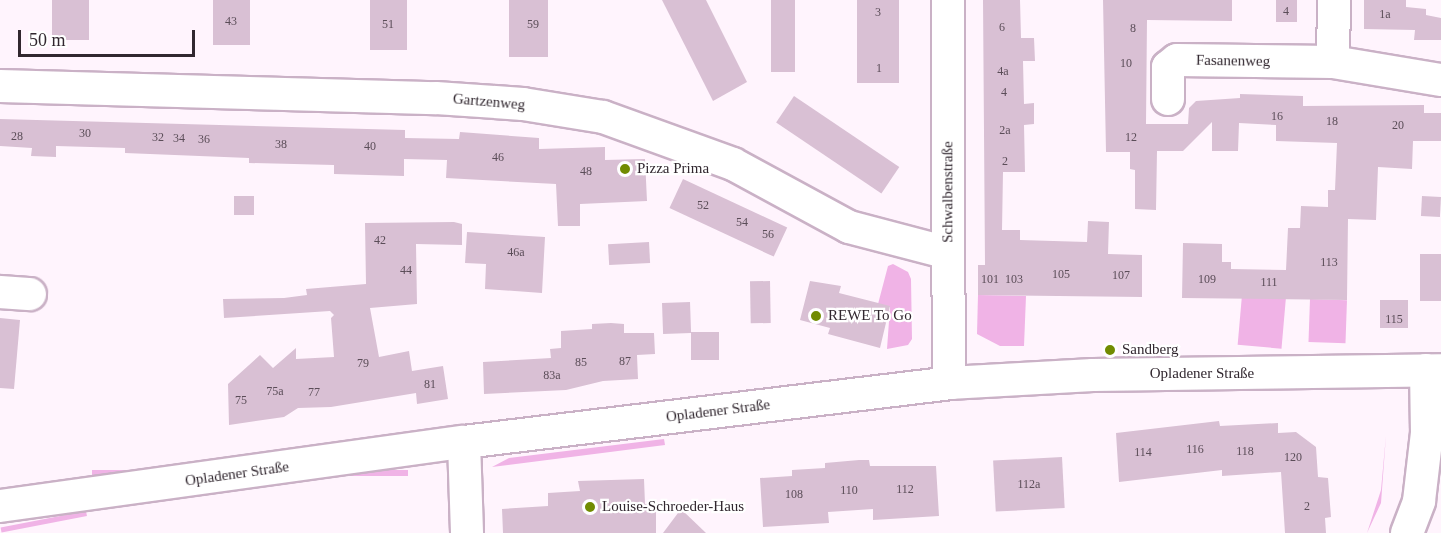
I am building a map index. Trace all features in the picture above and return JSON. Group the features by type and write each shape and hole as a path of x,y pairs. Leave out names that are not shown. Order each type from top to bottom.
{"street":[{"name":"Schwalbenstraße","path":"948,0 949,383"},
{"path":"1333,62 1334,0"},
{"name":"Fasanenweg","path":"1168,99 1168,67 1177,60 1333,62 1441,80"},
{"name":"Gartzenweg","path":"0,86 436,98 523,104 603,117 733,164 849,227 948,253"},
{"path":"1407,533 1419,501 1434,370"},
{"name":"Opladener Straße","path":"0,506 464,442 949,383 1093,375 1434,370"},
{"path":"464,442 467,533"}],"shaded area":[{"path":"893,264 908,272 911,279 912,339 908,345 887,349 890,307 878,304 888,266"},
{"path":"978,295 1026,296 1024,346 1000,346 977,334"},
{"path":"1242,295 1286,299 1281,349 1238,345"},
{"path":"1310,299 1347,300 1345,343 1308,342"},
{"path":"1386,435 1381,503 1367,533 1381,490"},
{"path":"664,439 665,445 492,467 509,458"},
{"path":"92,470 408,470 408,476 92,476"},
{"path":"86,511 87,516 2,533 1,528"}],"building":[{"path":"52,0 89,0 89,40 52,40"},
{"path":"213,0 250,0 250,45 213,45"},
{"path":"370,0 407,0 407,50 370,50"},
{"path":"509,0 548,0 548,57 509,57"},
{"path":"662,0 706,0 747,82 713,101"},
{"path":"771,0 795,0 795,72 771,72"},
{"path":"857,0 899,0 899,83 857,83"},
{"path":"983,0 1020,0 1021,38 1034,38 1035,61 1023,61 1024,104 1034,103 1034,124 1024,125 1025,172 1003,172 1002,230 1020,230 1020,240 1087,242 1088,221 1109,222 1108,254 1142,255 1142,297 978,295 978,265 985,265"},
{"path":"1103,0 1232,0 1232,21 1147,20 1146,124 1188,124 1189,108 1196,101 1240,98 1240,94 1303,96 1303,106 1424,105 1424,113 1441,113 1441,141 1413,141 1412,169 1378,167 1376,220 1348,219 1347,300 1182,298 1183,243 1222,244 1222,262 1231,262 1231,269 1286,270 1288,228 1300,228 1301,206 1328,207 1328,190 1335,190 1337,143 1276,141 1276,125 1239,123 1238,151 1212,151 1212,122 1183,151 1157,151 1156,210 1135,209 1135,170 1130,169 1130,152 1106,152"},
{"path":"1276,0 1297,0 1297,22 1276,22"},
{"path":"1364,0 1406,0 1406,7 1426,9 1426,15 1441,18 1441,40 1414,40 1415,30 1364,29"},
{"path":"794,96 899,167 881,194 776,123"},
{"path":"0,119 405,130 405,138 459,139 460,132 539,138 539,149 605,147 605,160 645,159 647,201 580,204 580,226 558,226 556,184 446,178 447,160 404,159 404,176 334,174 334,165 249,163 249,158 125,153 125,148 56,146 56,157 31,156 32,148 0,146"},
{"path":"683,179 787,228 774,257 669,208"},
{"path":"234,196 254,196 254,215 234,215"},
{"path":"1422,196 1441,197 1440,217 1421,216"},
{"path":"454,222 462,224 462,245 416,244 417,304 370,308 379,357 409,351 412,371 443,366 448,399 417,404 416,393 331,407 298,408 284,417 229,425 228,384 260,355 273,368 296,348 296,359 334,357 331,318 334,315 330,311 224,318 223,299 284,298 307,295 306,289 366,284 365,223"},
{"path":"467,232 545,237 542,293 485,289 486,264 465,263"},
{"path":"649,242 650,263 609,265 608,244"},
{"path":"1420,254 1441,254 1441,301 1420,301"},
{"path":"750,281 770,281 771,323 751,323"},
{"path":"810,281 841,286 839,293 890,306 880,348 828,334 830,328 800,320"},
{"path":"1380,300 1408,300 1408,328 1380,328"},
{"path":"690,302 691,333 663,334 662,303"},
{"path":"0,318 20,320 14,389 0,388"},
{"path":"592,324 624,324 624,333 654,333 655,354 637,355 638,379 603,381 566,390 484,394 483,362 551,358 550,349 561,348 561,331 592,329"},
{"path":"691,332 719,332 719,360 691,360"},
{"path":"1219,421 1220,426 1278,423 1278,433 1296,432 1316,447 1318,477 1328,478 1331,517 1325,518 1326,533 1285,533 1281,472 1222,476 1222,470 1119,482 1116,433"},
{"path":"1062,457 1065,508 996,512 993,461"},
{"path":"869,460 870,466 936,466 939,516 873,520 873,509 828,512 829,523 763,527 760,478 792,476 792,470 825,468 825,463"},
{"name":"Louise-Schroeder-Haus","path":"644,479 645,504 656,503 656,533 503,533 502,509 548,506 548,493 580,491 578,481"},
{"path":"681,509 706,533 663,533"}],"place":[{"name":"Pizza Prima","path":"625,169"},
{"name":"REWE To Go","path":"816,316"},
{"name":"Sandberg","path":"1110,350"},
{"name":"Louise-Schroeder-Haus","path":"590,507"}]}
